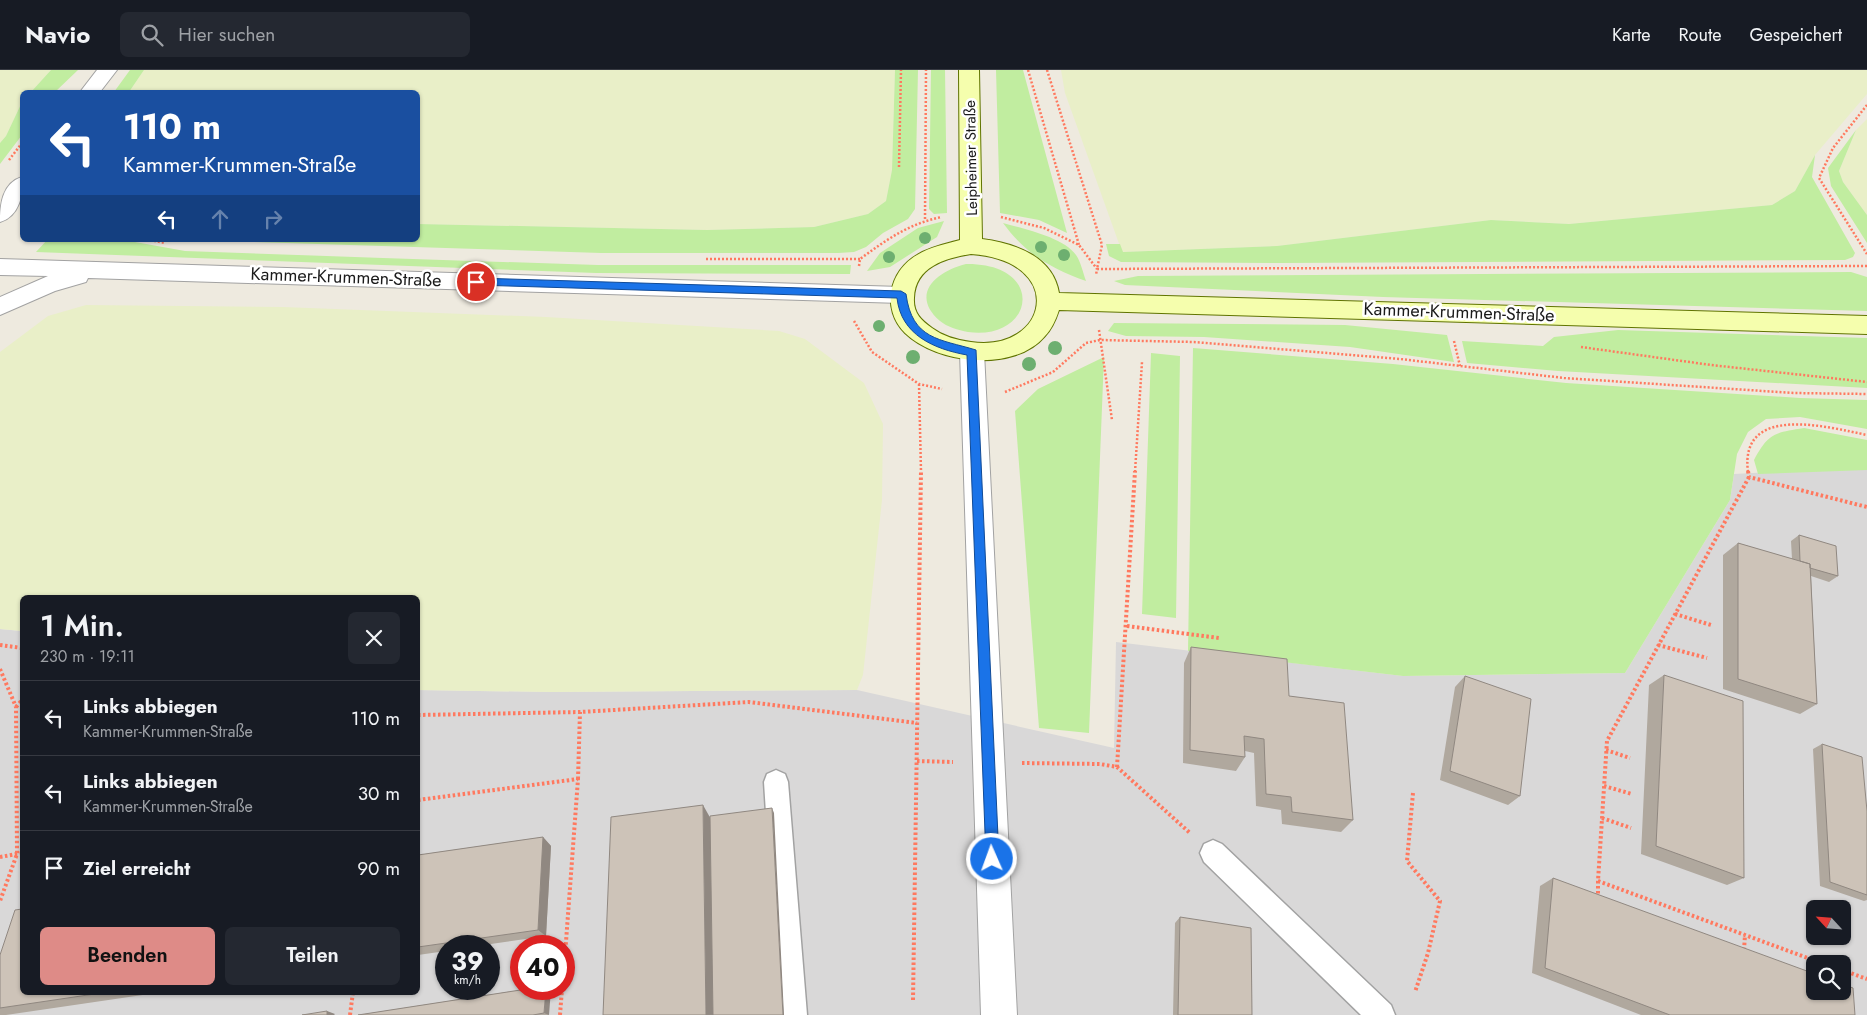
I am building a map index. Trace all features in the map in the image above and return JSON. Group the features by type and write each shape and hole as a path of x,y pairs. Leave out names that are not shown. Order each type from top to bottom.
{"main road":[{"name":"Leipheimer Straße","path":"969,70 971,246"},
{"path":"971,246 995,248 1017,255 1035,268 1047,284 1050,301 1046,318 1035,332 1018,344 996,351 972,352 949,348 928,339 913,326 903,311 901,294 906,280 916,266 931,256 950,249 971,246"},
{"name":"Kammer-Krummen-Straße","path":"1050,301 1867,325"}],"street":[{"path":"92,90 107,70"},
{"path":"0,215 20,187"},
{"name":"Kammer-Krummen-Straße","path":"0,268 901,294"},
{"path":"0,307 66,278 116,270"},
{"path":"972,352 999,1015"}],"lane":[{"path":"776,782 793,1015"},
{"path":"1213,854 1381,1015"}],"path":[{"path":"899,167 901,70"},
{"path":"925,219 926,70"},
{"path":"1028,70 1080,245 1097,269"},
{"path":"1047,70 1102,245 1096,280"},
{"path":"1867,105 1847,127 1824,160 1819,178 1867,254"},
{"path":"6,165 20,146"},
{"path":"858,270 860,259 893,234 925,219 946,216"},
{"path":"999,217 1044,228 1080,245"},
{"path":"1097,269 1867,266"},
{"path":"853,318 872,352 918,384 946,390"},
{"path":"1099,326 1112,420"},
{"path":"1454,338 1460,367"},
{"path":"1009,392 1054,372 1086,343 1100,340 1194,342 1400,359 1574,378 1794,393 1867,394"},
{"path":"1579,346 1711,365 1867,382"},
{"path":"1117,767 1142,362"},
{"path":"913,1000 922,438 918,384"},
{"path":"1598,898 1607,741 1749,477 1747,456 1757,436 1775,426 1802,422 1867,435"},
{"path":"1749,477 1867,506"},
{"path":"1675,614 1711,625"},
{"path":"1126,626 1219,638"},
{"path":"1658,645 1707,658"},
{"path":"0,646 20,648"},
{"path":"0,669 16,707 20,853 0,902"},
{"path":"16,707 20,702"},
{"path":"420,715 580,712 750,702 917,722"},
{"path":"567,935 578,779 580,712"},
{"path":"1606,750 1630,758"},
{"path":"1100,764 1117,767 1213,854"},
{"path":"420,800 578,779"},
{"path":"1604,786 1632,794"},
{"path":"1413,793 1407,861 1440,901 1428,953 1414,992"},
{"path":"1602,818 1631,828"},
{"path":"0,857 20,853"},
{"path":"1598,881 1806,957"},
{"path":"1744,950 1745,935"},
{"path":"1851,973 1867,979"},
{"path":"350,1015 353,995"},
{"path":"560,1015 561,1000"}],"shaded area":[{"path":"1867,467 1867,1015 0,1015 0,629 20,631 20,995 420,995 420,690 551,692 857,690 1114,748 1116,642 1403,676 1625,673 1730,500 1734,474"}],"green space":[{"path":"0,70 51,70 33,90 20,90 20,106 6,136 0,143"},
{"path":"51,70 78,70 57,90 33,90"},
{"path":"130,70 144,70 130,90 115,90"},
{"path":"144,70 895,70 892,170 886,201 868,214 814,227 707,230 420,224 420,90 130,90"},
{"path":"895,70 918,70 915,209 908,219 883,233 866,247 854,252 601,253 256,242 420,242 420,224 707,230 814,227 868,214 886,201 892,170"},
{"path":"931,70 945,70 947,213 934,214 929,209"},
{"path":"996,70 1023,70 1067,233 1039,220 1000,213"},
{"path":"1061,70 1867,70 1867,94 1815,155 1795,191 1772,205 1569,224 1491,220 1277,246 1122,252 1065,93"},
{"path":"20,106 20,138 0,164 0,143 6,136"},
{"path":"1867,119 1867,215 1843,182 1839,171 1856,130"},
{"path":"1856,130 1839,171 1843,182 1867,215 1867,243 1831,186 1828,168"},
{"path":"1815,155 1812,177 1855,253 1853,257 1845,260 1121,262 1109,256 1106,244 1120,244 1123,252 1277,246 1491,220 1569,224 1772,205 1795,191"},
{"path":"944,221 937,237 890,267 867,271 880,253 918,228"},
{"path":"1003,223 1043,234 1062,243 1078,258 1086,281 1061,271 1040,259 1030,252"},
{"path":"45,242 135,242 185,251 598,265 851,265 850,274 596,273 36,252"},
{"path":"966,264 992,267 1010,275 1020,287 1022,301 1018,314 1007,325 990,332 968,332 946,325 931,311 927,302 927,293 931,285 945,272"},
{"path":"1851,272 1867,277 1867,311 1383,297 1125,285 1114,281 1138,276"},
{"path":"86,305 283,307 546,317 779,331 805,339 864,383 883,424 882,500 863,675 857,690 551,692 420,690 420,595 20,595 20,631 0,629 0,352 48,316"},
{"path":"1114,323 1345,325 1447,335 1454,362 1350,347 1204,337 1126,336 1108,331"},
{"path":"1618,330 1867,338 1867,388 1558,371 1467,363 1462,341 1543,346 1554,337"},
{"path":"1193,348 1393,364 1566,383 1800,398 1867,400 1867,429 1800,417 1766,419 1748,432 1737,454 1730,500 1625,673 1403,676 1188,651"},
{"path":"1151,353 1180,356 1176,618 1142,614"},
{"path":"1104,357 1089,733 1039,728 1015,411 1038,389"},
{"path":"1804,428 1867,440 1867,470 1758,474 1754,460 1769,439 1779,433"}],"building":[{"path":"1799,535 1836,546 1838,576 1810,568 1810,564 1800,561"},
{"path":"1738,543 1810,564 1817,704 1738,679"},
{"path":"1191,647 1287,659 1289,696 1344,703 1353,820 1292,812 1291,797 1266,794 1264,739 1244,736 1245,757 1190,750"},
{"path":"1664,675 1743,701 1744,878 1656,846"},
{"path":"1465,676 1531,699 1520,796 1450,771"},
{"path":"1822,744 1862,757 1867,811 1867,895 1830,882"},
{"path":"703,805 706,1015 603,1015 611,817"},
{"path":"772,808 783,1015 713,1015 710,816"},
{"path":"543,837 538,930 500,935 435,935 435,945 420,947 420,855"},
{"path":"1553,878 1806,971 1806,1000 1851,1000 1851,987 1853,988 1855,1015 1670,1015 1545,968"},
{"path":"20,909 20,995 88,995 0,1008 0,955 15,910"},
{"path":"1180,917 1251,928 1252,1015 1178,1015"},
{"path":"510,992 510,1000 545,1000 544,1013 533,1015 358,1015 456,1000 500,1000 500,993"},
{"path":"327,1011 327,1015 302,1015"}],"route":[{"path":"476,282 901,294 903,311 913,326 928,339 949,348 972,352 992,859"}]}
